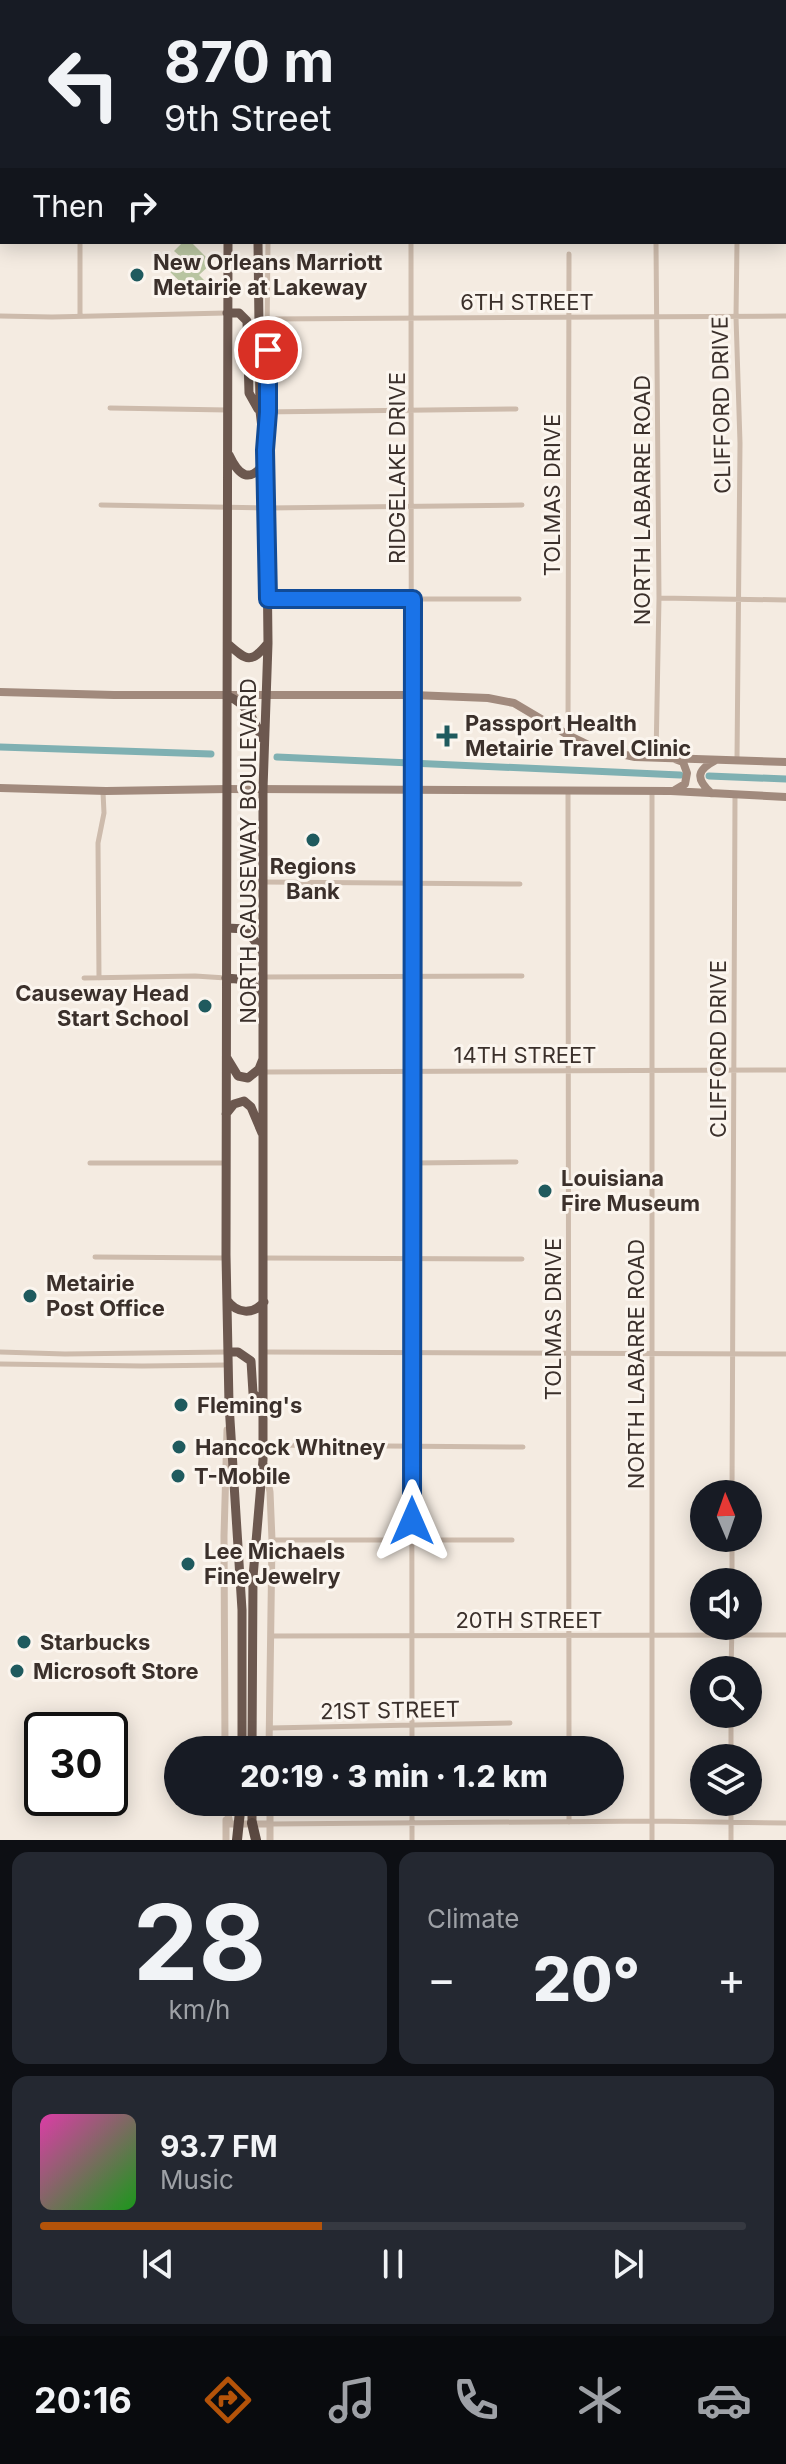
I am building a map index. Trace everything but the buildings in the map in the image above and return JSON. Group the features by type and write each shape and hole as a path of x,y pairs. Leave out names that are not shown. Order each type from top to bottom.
{"highway":[{"name":"NORTH CAUSEWAY BOULEVARD","path":"228,244 226,1258 229,1404 250,1736"},
{"name":"NORTH CAUSEWAY BOULEVARD","path":"244,1736 264,1405 265,1055 262,951 268,599 258,244"},
{"path":"227,313 239,313 247,321 249,393 264,412"},
{"path":"228,452 241,474 253,475 266,462"},
{"path":"228,644 249,659 257,657 268,643"},
{"path":"228,696 250,712 264,743"},
{"path":"227,928 246,929 262,951"},
{"path":"226,978 253,984 263,1002"},
{"path":"226,1055 238,1076 248,1078 259,1069 265,1055"},
{"path":"225,1116 234,1104 244,1101 251,1107 264,1136"},
{"path":"227,1300 236,1309 248,1312 264,1301"},
{"path":"228,1352 238,1352 251,1361 253,1393 264,1405"},
{"path":"237,1840 240,1816"},
{"path":"252,1816 256,1840"}],"main road":[{"path":"0,692 488,698 514,703 568,735 616,755 786,762"},
{"path":"671,791 685,784 687,778 683,762 673,759"},
{"path":"711,793 701,783 700,776 707,765 717,760"},
{"path":"0,788 103,791 671,791 786,797"}],"street":[{"path":"80,244 80,315"},
{"path":"268,244 264,412 516,409"},
{"name":"RIDGELAKE DRIVE","path":"411,244 412,1736"},
{"name":"NORTH LABARRE ROAD","path":"656,244 659,598 656,758"},
{"name":"CLIFFORD DRIVE","path":"737,244 740,443 737,760"},
{"name":"TOLMAS DRIVE","path":"568,735 569,254"},
{"path":"0,316 227,313"},
{"name":"6TH STREET","path":"268,319 786,316"},
{"path":"110,408 228,410"},
{"path":"101,505 267,508 522,505"},
{"path":"659,598 786,600"},
{"path":"268,599 519,599"},
{"path":"99,978 98,843 104,813 103,791"},
{"name":"TOLMAS DRIVE","path":"568,791 569,1736"},
{"name":"NORTH LABARRE ROAD","path":"652,793 652,1840"},
{"name":"CLIFFORD DRIVE","path":"732,1480 735,796"},
{"path":"264,882 520,884"},
{"path":"262,977 522,976"},
{"path":"84,978 226,978"},
{"name":"14TH STREET","path":"265,1072 786,1070"},
{"path":"413,1163 516,1162"},
{"path":"90,1163 226,1163"},
{"path":"95,1257 226,1258"},
{"path":"264,1258 522,1259"},
{"path":"0,1352 228,1352"},
{"path":"264,1352 786,1354"},
{"path":"0,1364 228,1365"},
{"name":"NORTH CAUSEWAY BOULEVARD","path":"225,1736 224,1536 229,1404"},
{"path":"263,1445 523,1447"},
{"name":"NORTH CAUSEWAY BOULEVARD","path":"263,1460 270,1492 272,1540 270,1736"},
{"path":"272,1540 512,1540"},
{"name":"20TH STREET","path":"762,1635 786,1635"},
{"name":"20TH STREET","path":"272,1636 690,1636"},
{"name":"21ST STREET","path":"270,1728 510,1723"},
{"path":"226,1816 226,1840"},
{"path":"228,1816 230,1824 786,1823"},
{"path":"270,1816 270,1840"},
{"path":"412,1816 412,1840"},
{"path":"569,1816 569,1822"},
{"path":"731,1816 731,1840"}],"green space":[{"path":"181,244 193,244 212,263 199,275 207,283 194,295 169,271 182,258 174,251"}],"waterway":[{"path":"0,747 211,754"},
{"path":"277,757 680,775"},
{"path":"709,776 786,779"}],"place":[{"name":"New Orleans Marriott Metairie at Lakeway","path":"137,275"},
{"name":"Passport Health Metairie Travel Clinic","path":"447,736"},
{"name":"Regions Bank","path":"313,840"},
{"name":"Causeway Head Start School","path":"205,1006"},
{"name":"Louisiana Fire Museum","path":"545,1191"},
{"name":"Metairie Post Office","path":"30,1296"},
{"name":"Fleming's","path":"181,1405"},
{"name":"Hancock Whitney","path":"179,1447"},
{"name":"T-Mobile","path":"178,1476"},
{"name":"Lee Michaels Fine Jewelry","path":"188,1564"},
{"name":"Starbucks","path":"24,1642"},
{"name":"Microsoft Store","path":"17,1671"}],"route":[{"path":"268,350 265,450 268,599 413,599 412,1521"}]}
